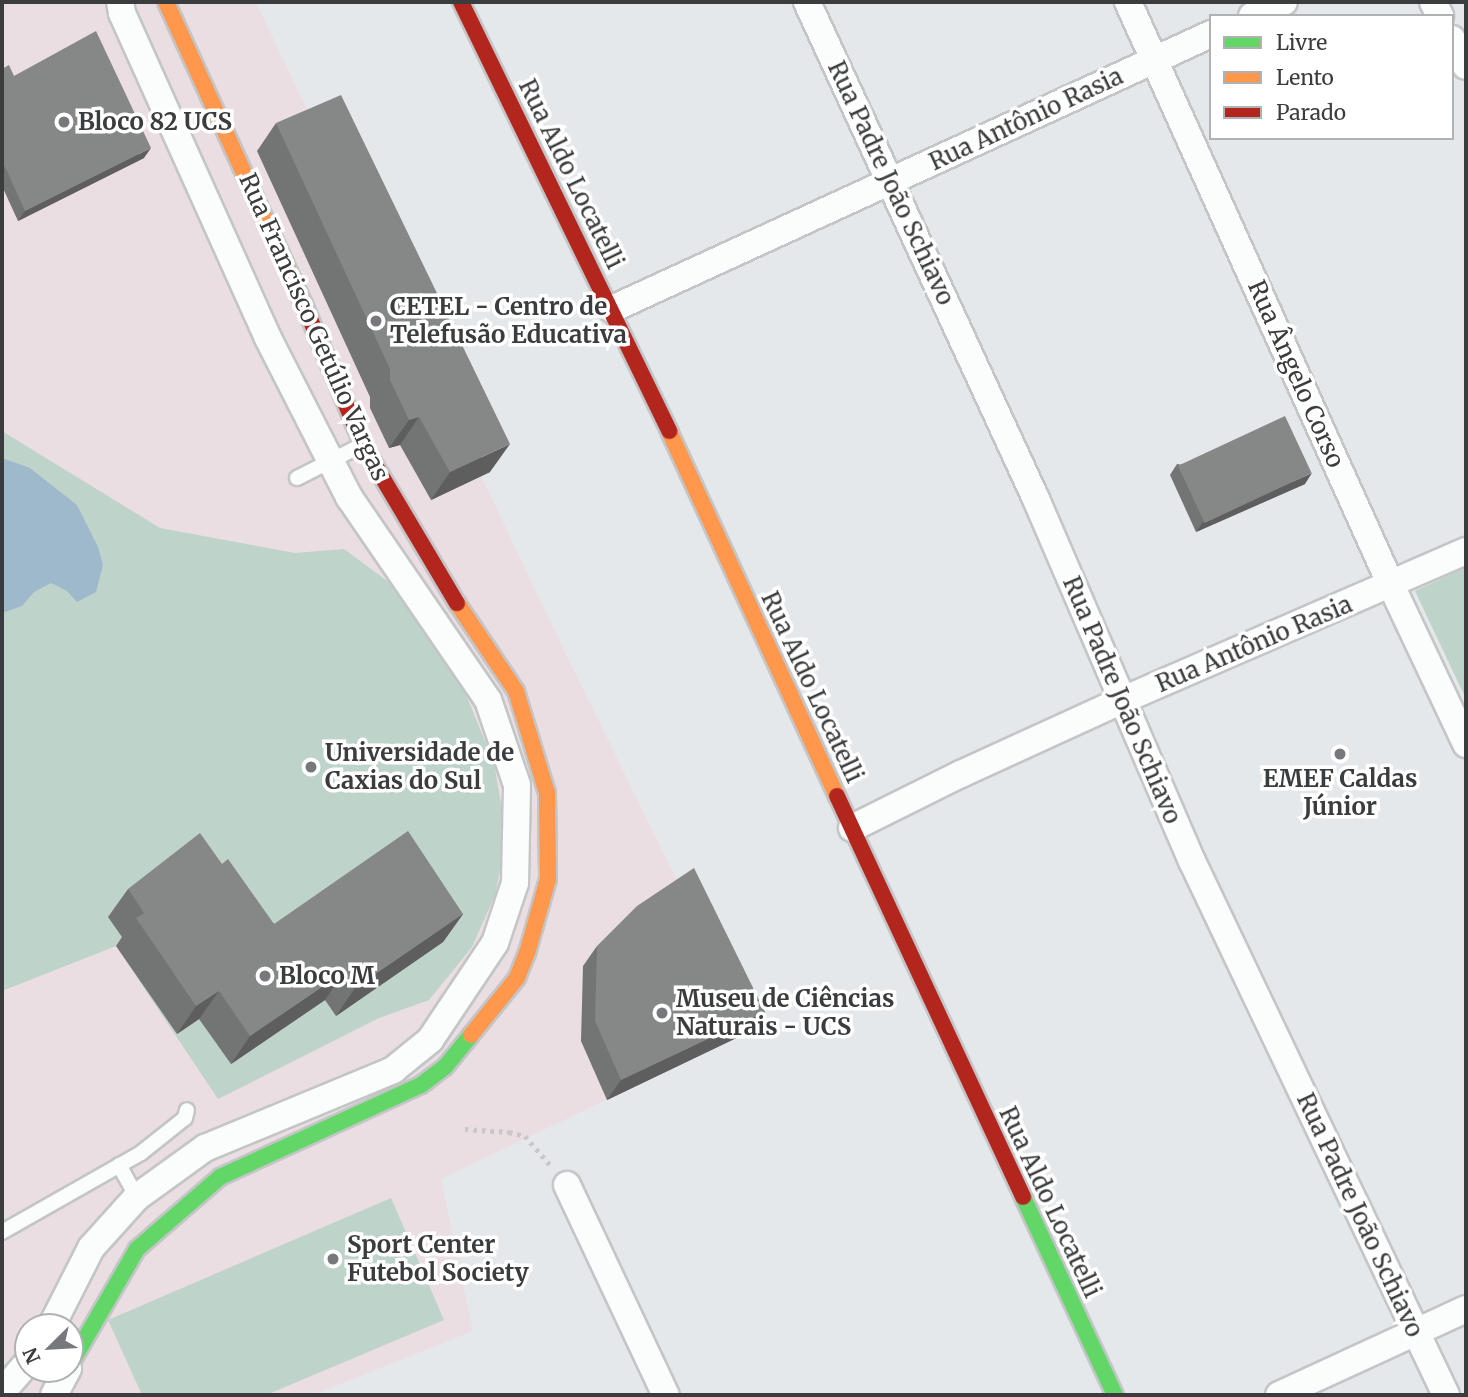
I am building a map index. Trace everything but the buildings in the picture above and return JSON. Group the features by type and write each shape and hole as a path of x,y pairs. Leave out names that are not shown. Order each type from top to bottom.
{"street":[{"name":"Rua Francisco Getúlio Vargas","path":"58,1313 91,1248 138,1197 205,1148 393,1070 430,1040 495,943 515,883 517,785 488,700 364,523 268,338 122,13 120,2"},
{"name":"Rua Francisco Getúlio Vargas","path":"84,1341 137,1249 220,1177 387,1102 421,1085 444,1067 517,978 548,879 547,793 516,691 454,597 363,444 310,318 166,2"},
{"name":"Rua Aldo Locatelli","path":"461,2 612,309 1115,1395"},
{"name":"Rua Padre João Schiavo","path":"807,2 891,181 1192,861 1446,1395"},
{"name":"Rua Ângelo Corso","path":"1128,2 1391,585 1466,744"},
{"path":"1257,14 1284,2"},
{"name":"Rua Antônio Rasia","path":"612,309 1209,35"},
{"path":"1454,43 1466,66"},
{"name":"Rua Antônio Rasia","path":"852,828 961,774 1466,551"},
{"path":"567,1185 666,1395"},
{"path":"137,1249 142,1216 138,1197"},
{"path":"1279,1395 1466,1309"},
{"path":"2,1392 14,1378"}],"lane":[{"path":"296,478 333,462 363,444"},
{"path":"2,1231 141,1153 185,1118 187,1110"},
{"path":"119,1165 138,1197"}],"path":[{"path":"465,1129 509,1132 525,1136 567,1185"}],"shaded area":[{"name":"Universidade de Caxias do Sul","path":"2,2 256,2 562,646 751,1031 441,1179 473,1331 313,1395 2,1395"}],"green space":[{"path":"2,431 160,528 295,553 344,549 390,583 460,680 494,763 507,838 495,895 472,947 429,1000 379,1018 218,1099 116,946 2,991"},
{"path":"1466,567 1466,699 1415,591"},
{"name":"Sport Center Futebol Society","path":"391,1198 444,1320 266,1395 142,1395 108,1320"}],"water":[{"path":"2,458 30,468 77,505 98,547 103,565 96,592 77,602 67,591 51,583 34,592 22,606 2,613"}],"traffic: fast":[{"path":"84,1341 137,1249 220,1177 421,1085 445,1067 471,1035"},
{"path":"1023,1197 1115,1395"}],"traffic: slow":[{"path":"166,2 305,307"},
{"path":"669,431 837,796"},
{"path":"457,603 516,691 547,793 548,879 527,953 517,978 471,1035"}],"traffic: jam":[{"path":"461,2 669,431"},
{"path":"305,307 363,445 457,603"},
{"path":"837,796 1023,1197"}],"place":[{"name":"Bloco 82 UCS","path":"64,122"},
{"name":"CETEL - Centro de Telefusão Educativa","path":"376,321"},
{"name":"EMEF Caldas Júnior","path":"1340,754"},
{"name":"Universidade de Caxias do Sul","path":"311,767"},
{"name":"Bloco M","path":"265,976"},
{"name":"Museu de Ciências Naturais - UCS","path":"662,1013"},
{"name":"Sport Center Futebol Society","path":"333,1259"}]}
